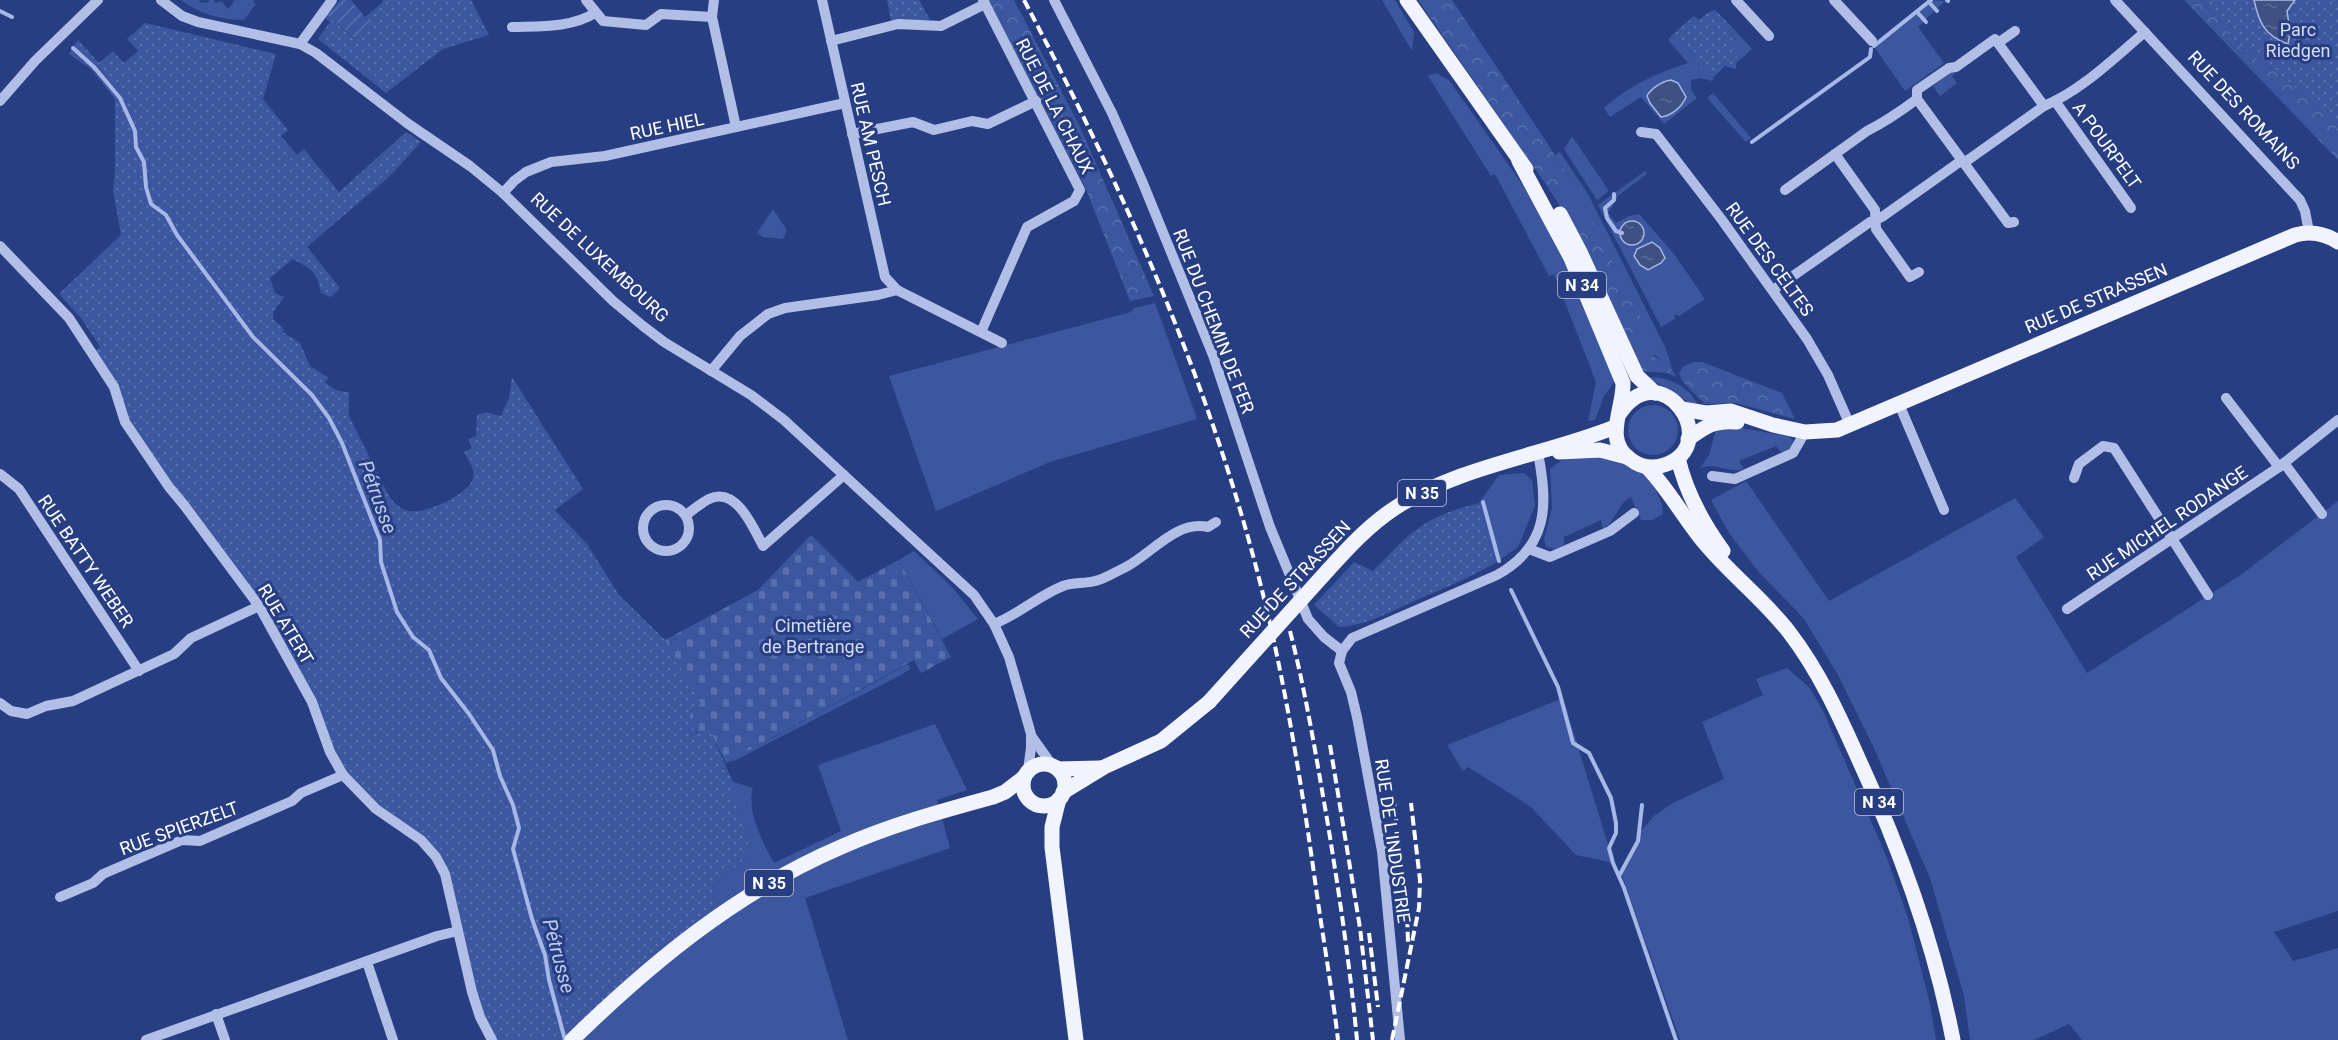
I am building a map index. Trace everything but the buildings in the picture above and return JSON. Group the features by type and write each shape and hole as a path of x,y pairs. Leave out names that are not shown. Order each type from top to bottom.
{"main road":[{"name":"N 34","path":"1407,0 1519,161 1551,199 1580,252 1637,376 1655,393 1670,398 1682,409"},
{"name":"N 34","path":"1519,161 1571,258 1623,382 1617,421"},
{"path":"2309,232 2322,234 2338,242"},
{"name":"RUE DE STRASSEN","path":"1682,409 1706,413 1731,411 1773,425 1805,432 1822,432 1850,425 2163,290 2295,235 2309,232"},
{"path":"1627,457 1616,438 1617,421 1624,406 1633,399 1644,394 1655,393"},
{"path":"1647,467 1658,467 1678,458 1688,440 1688,419 1682,409"},
{"name":"RUE DE STRASSEN","path":"1061,795 1104,768 1161,741 1209,702 1328,570 1379,519 1413,497 1471,473 1538,453 1617,421"},
{"name":"RUE DE STRASSEN","path":"1688,440 1708,425 1725,421 1773,425"},
{"name":"RUE DE STRASSEN","path":"1538,453 1600,450 1627,457"},
{"name":"N 34","path":"1627,457 1636,464 1647,467 1664,485 1698,535 1788,630 1816,671 1838,712 1888,824 1919,906 1953,1040"},
{"name":"N 34","path":"1678,458 1682,478 1693,504 1750,590"},
{"path":"1052,847 1023,790 1026,774 1035,765 1055,767 1064,780 1052,827 1052,847 1076,1040"},
{"name":"RUE DE STRASSEN","path":"1055,767 1104,768"},
{"name":"N 35","path":"576,1036 662,956 716,916 779,877 841,847 895,826 1005,792 1026,774"},
{"path":"1030,800 1048,805 1061,795"},
{"name":"N 35","path":"993,797 1030,800"}],"street":[{"path":"2,96 98,0"},
{"name":"RUE DE LUXEMBOURG","path":"161,0 182,16 198,22 300,44 316,53 503,193 613,301 664,342 751,395 784,420 974,595 994,624 1009,657 1030,734 1031,748 1026,774"},
{"path":"300,44 332,0"},
{"path":"586,0 603,21 646,25 661,14 712,18"},
{"path":"714,0 712,18 736,128"},
{"name":"RUE AM PESCH","path":"822,0 885,277 897,290"},
{"name":"RUE DU CHEMIN DE FER","path":"1054,0 1112,112 1147,191 1213,354 1270,527 1303,609 1318,631 1342,651"},
{"path":"1834,0 1872,41"},
{"name":"RUE DES ROMAINS","path":"2115,0 2300,200 2305,211 2309,232"},
{"path":"1739,1 1769,36"},
{"name":"RUE DE LA CHAUX","path":"831,41 898,24 941,26 984,2 1080,190 1074,201 1027,227 981,332"},
{"path":"512,27 563,25 583,21 596,13"},
{"path":"2013,222 2008,223 1917,99 1917,90 1949,68 1956,67 1995,39 1998,43 2015,31"},
{"name":"A POURPELT","path":"1773,290 1870,222 2102,69 2145,32"},
{"name":"A POURPELT","path":"1998,43 2044,106"},
{"path":"1785,190 1917,99"},
{"path":"852,135 913,122 934,130 972,121 988,124 1035,101"},
{"name":"A POURPELT","path":"2055,101 2131,208"},
{"name":"RUE HIEL","path":"503,193 526,172 551,162 605,156 845,103"},
{"name":"RUE DES CELTES","path":"1641,132 1656,134 1773,290 1828,375 1850,425"},
{"path":"1835,154 1875,210 1876,229 1910,277 1919,272"},
{"name":"RUE ATERT","path":"0,246 69,318 114,387 125,422 169,487 259,606 312,702 330,752 343,775 376,808 421,840 436,857 445,874 480,1017 492,1040"},
{"path":"711,371 740,336 768,314 785,308 878,295 897,290 1002,343"},
{"path":"2226,398 2322,514"},
{"path":"1899,404 1944,510"},
{"name":"RUE MICHEL RODANGE","path":"2067,609 2282,465 2338,420"},
{"path":"1712,476 1735,479 1793,453 1805,432"},
{"path":"2074,478 2079,464 2103,446 2114,448 2208,596"},
{"path":"1342,651 1352,638 1497,575 1518,561 1529,549 1540,529 1544,513 1544,486 1538,453"},
{"name":"RUE BATTY WEBER","path":"0,474 18,489 139,671"},
{"path":"686,515 708,499 717,496 726,497 740,508 763,546 844,475"},
{"path":"670,505 679,508 686,515 689,532 680,548 662,551 653,547 645,538 644,521 653,509 670,505"},
{"path":"1529,549 1550,557 1610,531 1634,513"},
{"path":"994,624 1013,616 1064,585 1096,581 1134,563 1156,543 1196,524 1208,527 1216,522"},
{"path":"0,702 11,711 27,714 46,706 73,701 174,654 191,638 259,606"},
{"name":"RUE DE L'INDUSTRIE","path":"1342,651 1339,663 1351,692 1357,717 1382,851 1400,1040"},
{"name":"RUE DE LUXEMBOURG","path":"1030,734 1055,767"},
{"name":"RUE SPIERZELT","path":"60,897 93,883 103,874 183,840 200,841 292,801 301,793 343,775"},
{"path":"146,1040 437,936 458,931"},
{"path":"367,962 393,1040"},
{"path":"216,1014 225,1040"}],"green space":[{"path":"181,0 199,0 201,3 208,3 209,0 214,0 216,3 221,1 228,9 235,0 254,0 256,4 244,20 235,20 203,12"},
{"path":"340,0 351,0 369,22 355,39 327,15"},
{"path":"382,0 471,0 489,35 443,49 386,93 318,39 330,22 325,18 327,15 354,39 369,22 365,17 383,2"},
{"path":"887,0 919,0 930,20 891,21"},
{"path":"988,0 1014,0 1080,127 1154,296 1130,301 1085,187"},
{"path":"1382,0 1395,0 1414,32 1412,51"},
{"path":"1418,0 1452,0 1572,180 1571,190 1559,191 1547,186"},
{"path":"1928,0 1945,1 1918,27 1944,63 1905,91 1872,44"},
{"path":"2184,0 2201,0 2238,44 2304,94 2338,127 2338,160"},
{"name":"Parc Riedgen","path":"2201,0 2338,0 2338,127 2304,94 2238,44"},
{"path":"1715,10 1731,26 1729,27 1737,47 1736,69 1725,66 1713,78 1699,67 1680,39 1671,36 1694,16 1699,20"},
{"path":"145,23 276,54 263,99 288,130 281,136 297,155 304,149 339,192 406,132 421,142 391,175 307,247 340,288 331,297 321,293 315,275 293,259 270,278 275,293 284,297 274,311 273,319 284,329 283,332 300,343 310,366 329,378 325,382 336,390 349,392 349,416 390,498 406,510 425,510 446,502 464,491 470,484 473,472 464,452 472,448 468,439 476,436 477,415 486,412 501,416 509,398 512,377 583,489 555,510 587,544 619,595 665,640 701,704 691,714 691,725 697,733 711,733 733,782 730,786 750,845 745,859 712,887 716,916 572,1040 492,1040 487,1034 445,874 407,830 343,775 284,649 125,422 92,353 100,347 81,318 59,294 121,235 113,190 115,99 91,69 69,54 78,40 99,63 113,51 124,63 138,51 127,39"},
{"path":"1731,26 1752,49 1735,64 1737,47 1729,27"},
{"path":"1671,36 1680,39 1699,67 1713,78 1713,81 1699,78 1691,80 1691,90 1697,98 1664,124 1641,97 1610,117 1604,108 1623,93 1654,76 1688,63 1668,40"},
{"path":"1952,71 1955,74 1952,76 1957,83 1940,96 1933,86"},
{"path":"1436,73 1449,80 1522,184 1564,256 1615,381 1604,396 1595,420 1588,421 1596,382 1554,274 1549,276 1495,174 1491,176 1428,76"},
{"path":"1713,93 1751,138 1746,142 1707,98"},
{"path":"1572,136 1609,191 1597,200 1564,149"},
{"path":"1560,152 1588,194 1666,349 1672,368 1655,355 1636,359 1567,217 1547,186 1559,191 1572,180 1556,159 1555,155"},
{"path":"1645,171 1647,174 1619,195 1608,213 1616,223 1639,214 1674,254 1705,299 1679,316 1674,315 1675,319 1661,327 1598,205"},
{"path":"773,209 787,230 783,239 763,237 757,233"},
{"path":"1574,211 1587,212 1644,323 1648,333 1638,341 1620,329 1567,217"},
{"path":"1155,303 1197,419 1050,462 936,511 889,376 1131,312 1134,308"},
{"path":"1642,354 1663,361 1676,377 1667,373 1640,371 1636,359"},
{"path":"1702,362 1782,393 1795,419 1736,403 1705,404 1682,381 1679,373 1684,366"},
{"path":"1647,378 1665,379 1686,389 1699,408"},
{"path":"1648,405 1658,405 1671,412 1678,425 1678,435 1671,448 1658,455 1648,455 1639,451 1632,444 1628,435 1628,425 1632,416 1639,409"},
{"path":"1735,427 1788,436 1793,441 1792,448 1782,453 1776,446 1739,461 1744,469 1732,470 1712,466 1700,468 1709,455 1716,430"},
{"path":"1601,452 1643,473 1654,486 1662,504 1663,514 1652,520 1641,520 1631,497 1623,503 1603,529 1601,520 1564,537 1564,545 1555,549 1546,547 1544,539 1552,508 1550,469 1562,460"},
{"path":"1524,473 1532,480 1535,506 1518,547 1494,564 1479,503 1499,475"},
{"path":"1746,481 1829,601 2015,498 2044,537 2016,557 2087,673 2242,574 2338,501 2338,911 2274,932 2293,961 2338,948 2338,1040 2082,1040 2069,1024 2034,1040 1970,1040 1964,996 1930,878 1873,746 1838,675 1804,619 1758,571 1729,533 1711,500"},
{"path":"1479,503 1494,564 1387,614 1358,624 1339,627 1314,605 1354,562 1373,571 1398,545 1420,527 1444,514"},
{"name":"Cimetière de Bertrange","path":"811,535 858,582 899,560 951,657 921,673 914,660 726,763 711,733 697,732 690,725 691,714 700,704 665,640 758,590"},
{"path":"914,551 951,586 978,619 942,639 899,560"},
{"path":"908,664 911,669 899,676 736,760 726,763"},
{"path":"1787,668 1810,688 1824,713 1887,858 1908,918 1930,1004 1936,1040 1680,1040 1621,872 1641,831 1655,815 1673,803 1724,779 1702,722 1763,695 1756,679"},
{"path":"1563,698 1613,863 1576,855 1531,807 1468,767 1463,771 1447,745"},
{"path":"935,724 967,790 937,800 950,848 805,898 848,1040 583,1040 581,1032 716,916 712,887 745,859 750,845 729,785 733,782 753,788 751,797 754,817 774,863 841,831 818,765"}],"water":[{"path":"2254,0 2295,0 2287,11 2290,32 2288,44 2268,33 2264,28"},
{"path":"1671,80 1678,83 1686,97 1676,110 1661,117 1647,96 1658,85"},
{"path":"1632,221 1640,225 1644,233 1640,241 1632,245 1624,241 1620,233 1624,225"},
{"path":"1652,242 1660,248 1665,258 1648,270 1640,265 1634,256 1637,249"}],"waterway":[{"path":"1874,46 1931,0"},
{"path":"1929,2 1937,11"},
{"name":"Pétrusse","path":"0,11 12,17"},
{"path":"1917,12 1926,22"},
{"name":"Pétrusse","path":"73,48 94,67 120,98 135,131 136,147 144,162 146,187 151,204 166,215 177,235 253,337 312,395 329,418 342,443 380,540 381,562 397,612 413,637 429,650 441,678 493,750 519,828 513,849 532,919 545,955 549,980 565,1040"},
{"path":"1752,142 1870,57 1871,49"},
{"path":"1614,194 1614,200 1605,208 1607,218 1616,231 1622,233"},
{"path":"1483,502 1499,561"},
{"path":"1511,590 1558,687 1573,743 1589,753 1611,798 1616,823 1616,833 1609,848 1613,863 1624,888 1676,1040"},
{"path":"1619,876 1638,841 1642,805"}],"railway":[{"path":"1024,0 1063,75 1135,228 1199,385 1226,465 1271,628 1284,692 1307,823 1338,1040"},
{"path":"1290,631 1306,701 1327,819 1344,929 1357,1040"},
{"path":"1330,745 1360,928 1373,1040"},
{"path":"1394,802 1407,913 1408,943"},
{"path":"1392,1040 1419,908 1420,880 1411,803"},
{"path":"1369,933 1378,1007"}]}
